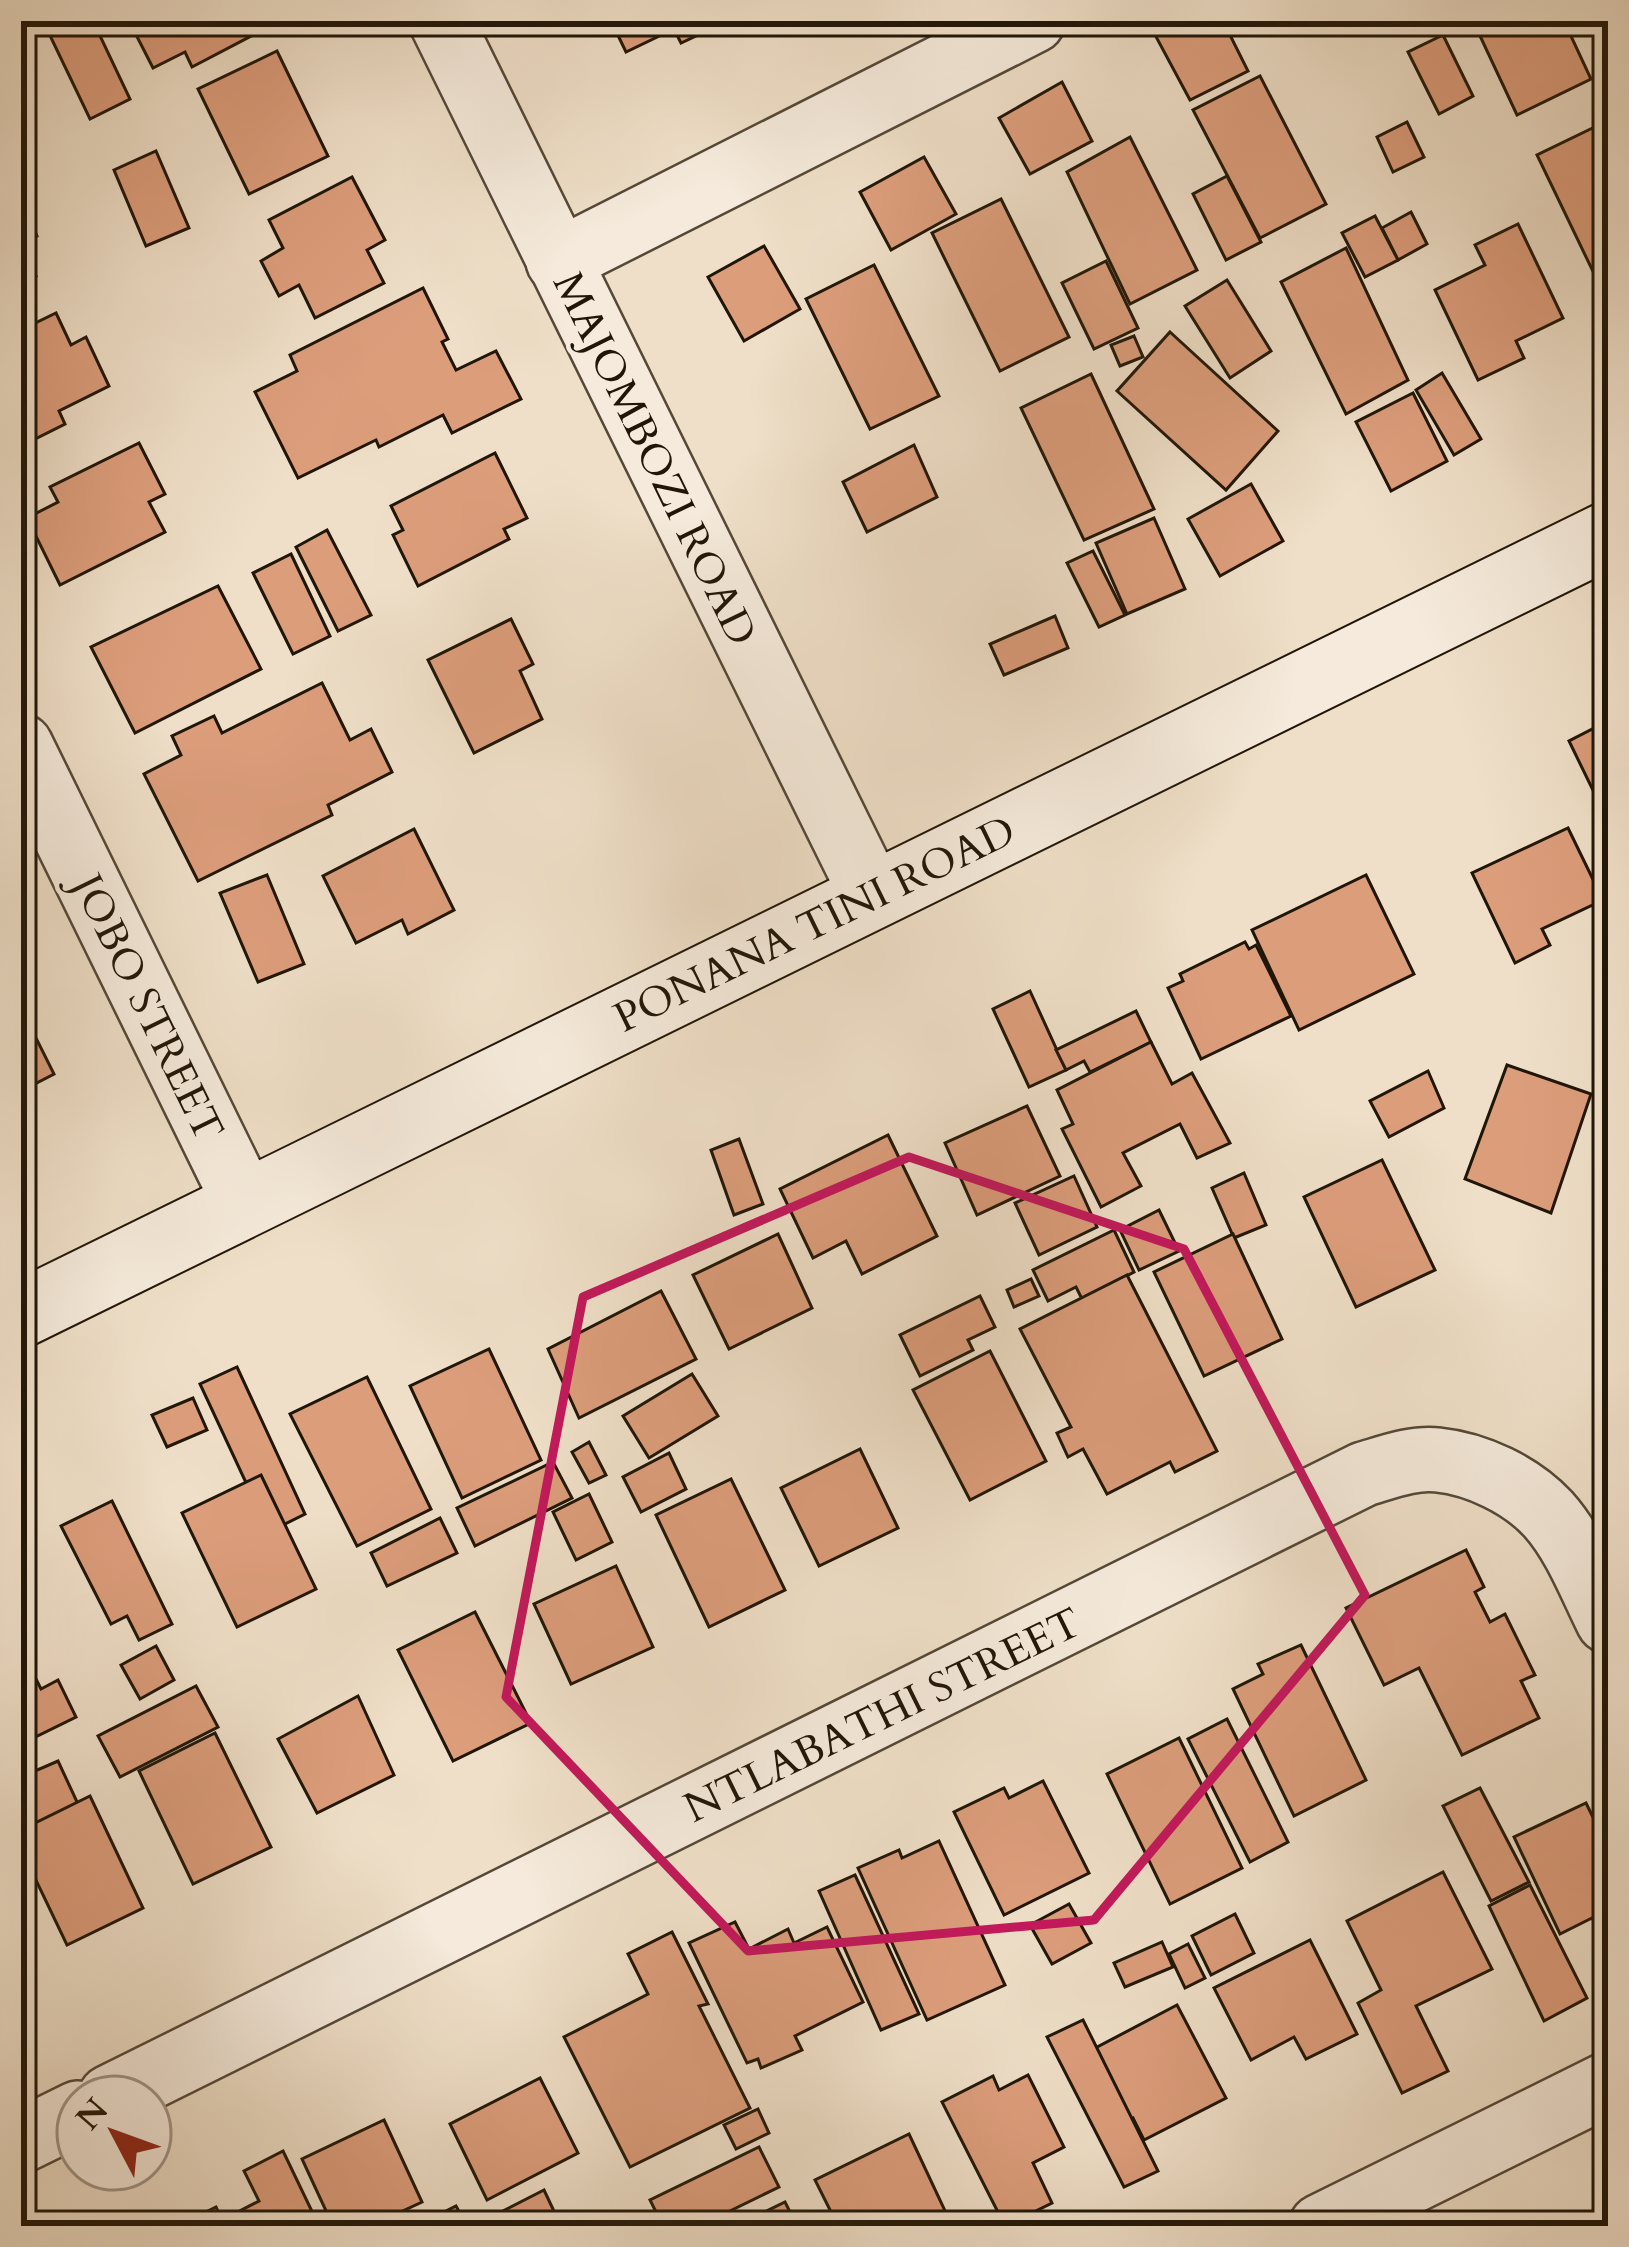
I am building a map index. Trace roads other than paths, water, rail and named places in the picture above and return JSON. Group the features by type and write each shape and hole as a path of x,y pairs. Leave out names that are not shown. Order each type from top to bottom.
{"street":[{"name":"MAJOMBOZI ROAD","path":"441,21 872,895"},
{"path":"558,261 1033,21"},
{"name":"PONANA TINI ROAD","path":"21,1314 1608,535"},
{"name":"JOBO STREET","path":"21,746 245,1203"},
{"name":"NTLABATHI STREET","path":"158,2073 1364,1474 1401,1463 1436,1460 1483,1472 1520,1490 1547,1513 1569,1544 1608,1621"},
{"path":"1321,2226 1608,2084"},
{"path":"21,2141 54,2125"}]}
